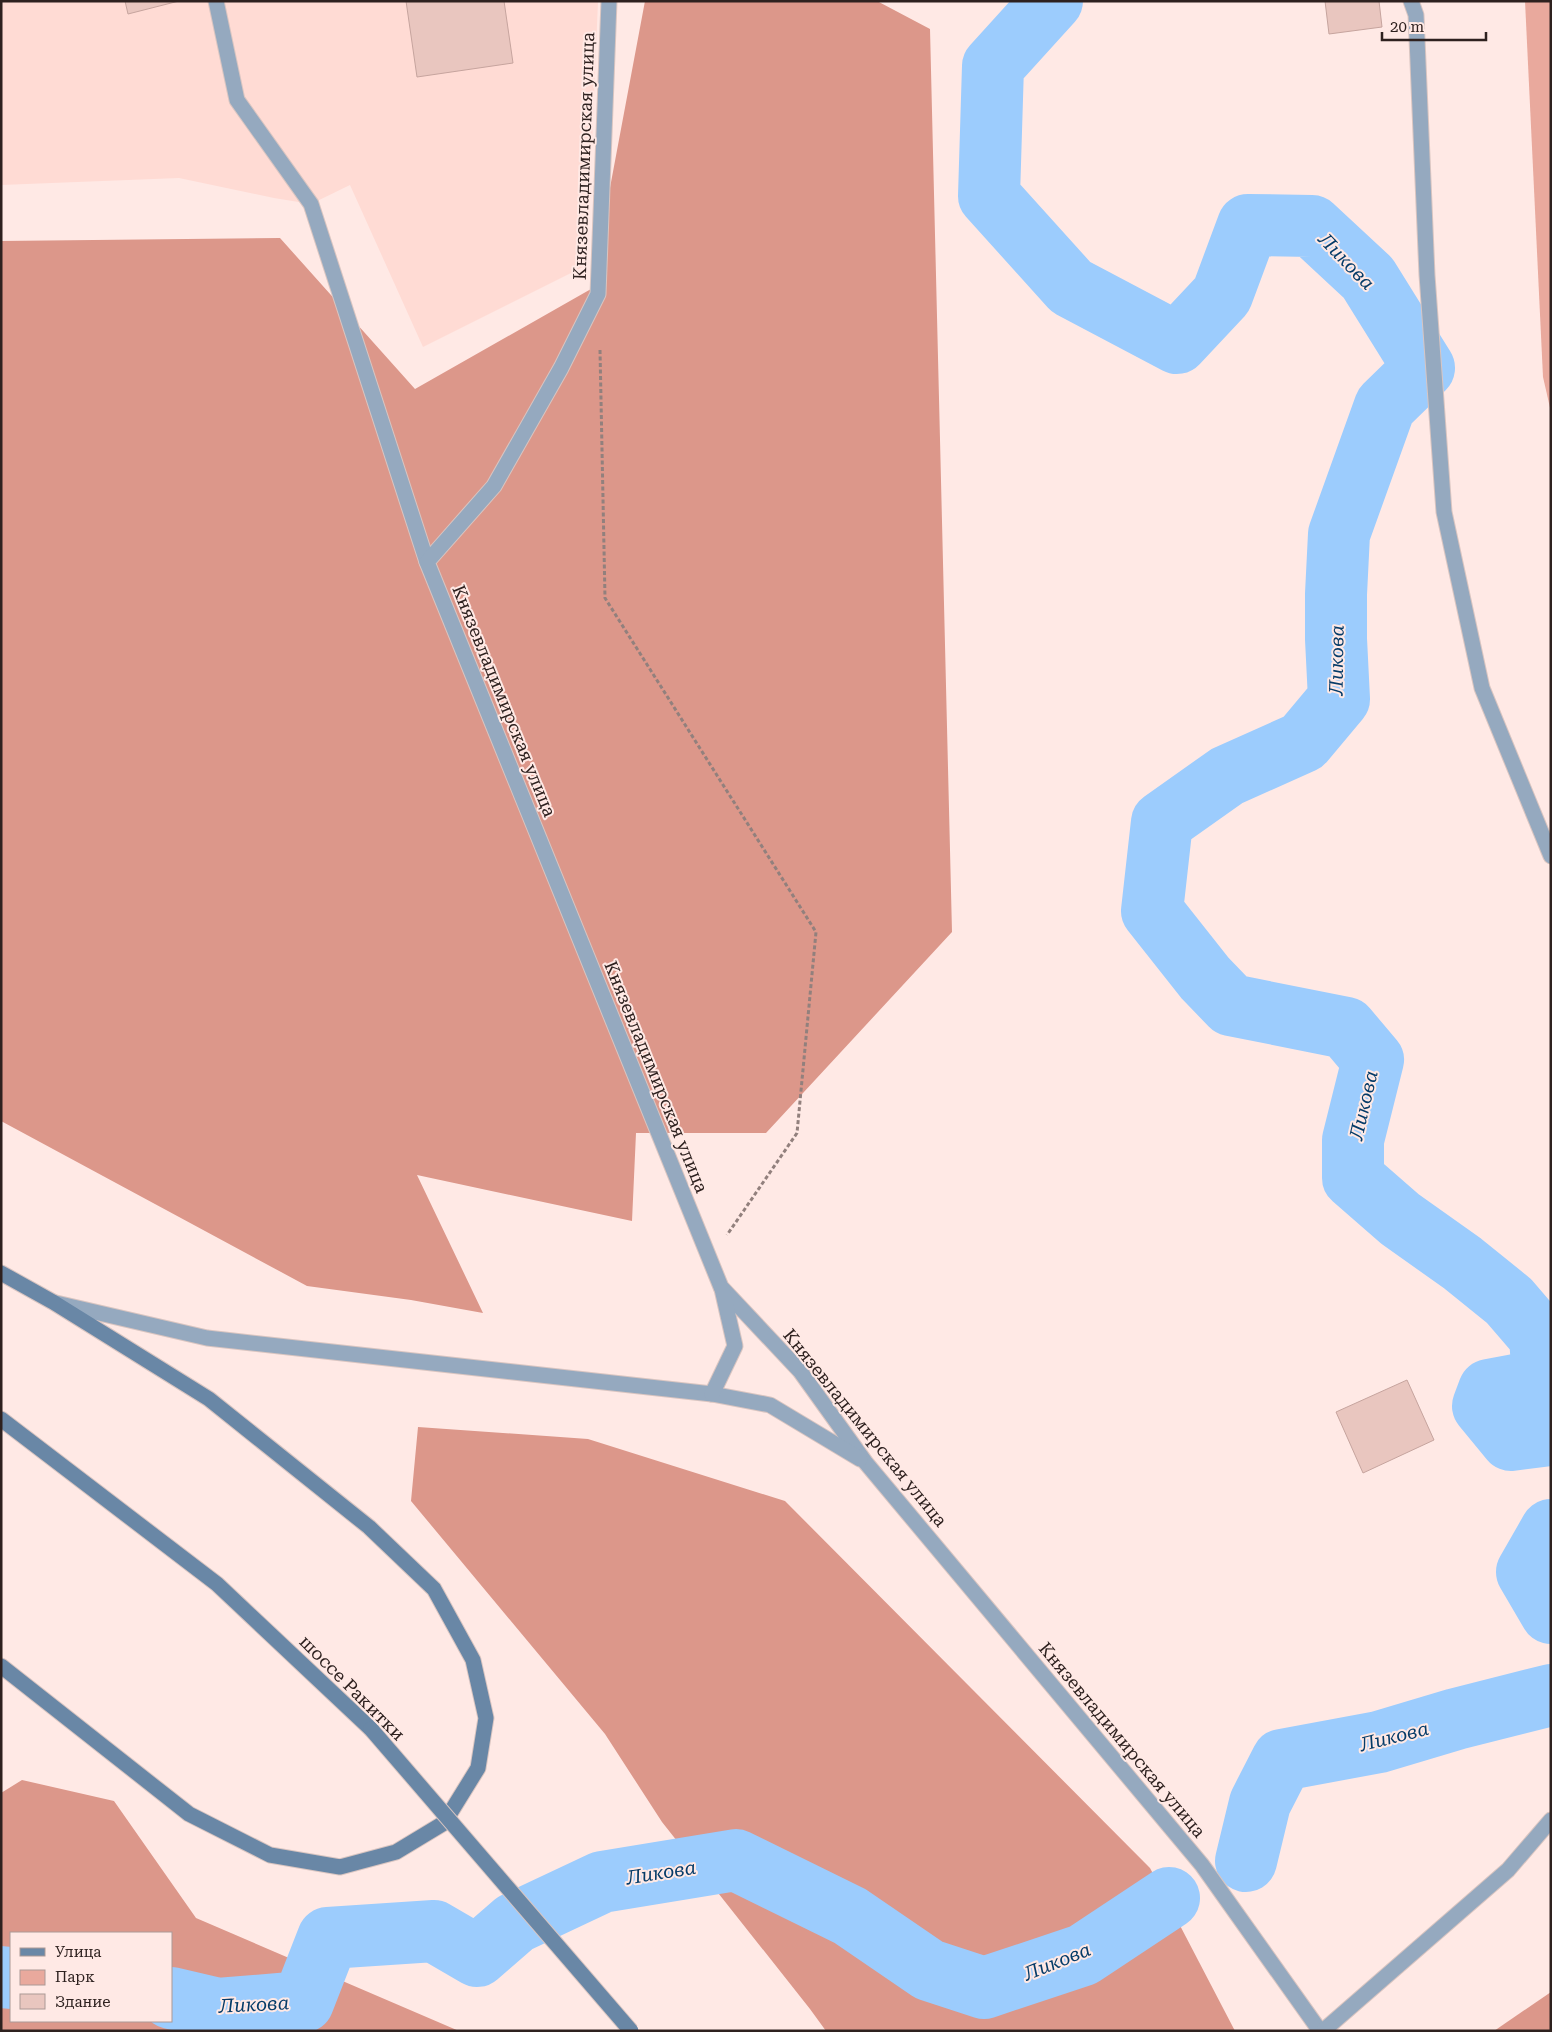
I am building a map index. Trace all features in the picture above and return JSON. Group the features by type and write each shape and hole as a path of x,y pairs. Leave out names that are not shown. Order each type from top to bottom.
{"street":[{"path":"216,1 237,100 311,204 428,562"},
{"name":"Князевладимирская улица","path":"609,1 598,294 561,368 494,486 428,562 721,1287 800,1371 866,1463 1202,1865 1322,2031"},
{"path":"1411,1 1416,16 1427,275 1444,512 1482,688 1551,856"},
{"path":"1,1273 53,1302 209,1399 370,1527 434,1589 473,1660 486,1718 478,1768 444,1823 396,1852 340,1867 270,1855 189,1814 1,1666"},
{"path":"712,1394 735,1346 721,1287"},
{"path":"53,1302 208,1338 712,1394 770,1405 866,1463"},
{"name":"шоссе Ракитки","path":"1,1419 217,1584 371,1729 631,2031"},
{"path":"1322,2031 1508,1870 1551,1820"}],"path":[{"path":"600,343 605,598 816,932 797,1133 709,1260"}],"shaded area":[{"path":"1,1 598,1 587,265 423,347 350,185 311,204 179,178 1,185"},
{"path":"645,1 877,1 930,29 952,932 766,1133 636,1133 632,1221 417,1175 483,1313 411,1300 307,1286 1,1121 1,241 280,238 415,389 591,289"},
{"path":"418,1427 588,1439 785,1501 1150,1868 1235,2031 826,2031 662,1822 605,1734 411,1501"},
{"path":"22,1780 114,1801 196,1918 459,2031 1,2031 1,1793"},
{"path":"1551,1992 1551,2031 1494,2031"}],"green space":[{"path":"1525,1 1551,1 1551,412 1543,377"}],"building":[{"path":"125,1 179,1 128,14"},
{"path":"406,1 504,1 513,63 417,77"},
{"path":"1325,1 1379,1 1382,27 1329,34"},
{"path":"1407,1380 1434,1440 1363,1473 1336,1412"}],"waterway":[{"name":"Ликова","path":"1052,1 993,66 989,196 1071,287 1177,343 1222,295 1248,225 1312,226 1368,278 1424,368 1385,406 1339,534 1336,594 1339,699 1303,742 1227,776 1162,822 1152,911 1205,978 1231,1005 1346,1028 1373,1060 1353,1140 1353,1178 1400,1219 1462,1263 1509,1301 1540,1337 1543,1380 1489,1390 1483,1406 1511,1440 1551,1435"},
{"name":"Ликова","path":"1551,1530 1527,1572 1551,1613"},
{"name":"Ликова","path":"1246,1861 1260,1803 1282,1760 1379,1742 1456,1719 1551,1695"},
{"name":"Ликова","path":"172,1998 218,2009 303,2002 328,1938 434,1931 477,1956 515,1923 602,1882 736,1860 850,1916 929,1970 984,1988 1083,1955 1169,1898"},
{"name":"Ликова","path":"1,1977 10,1978"}]}
